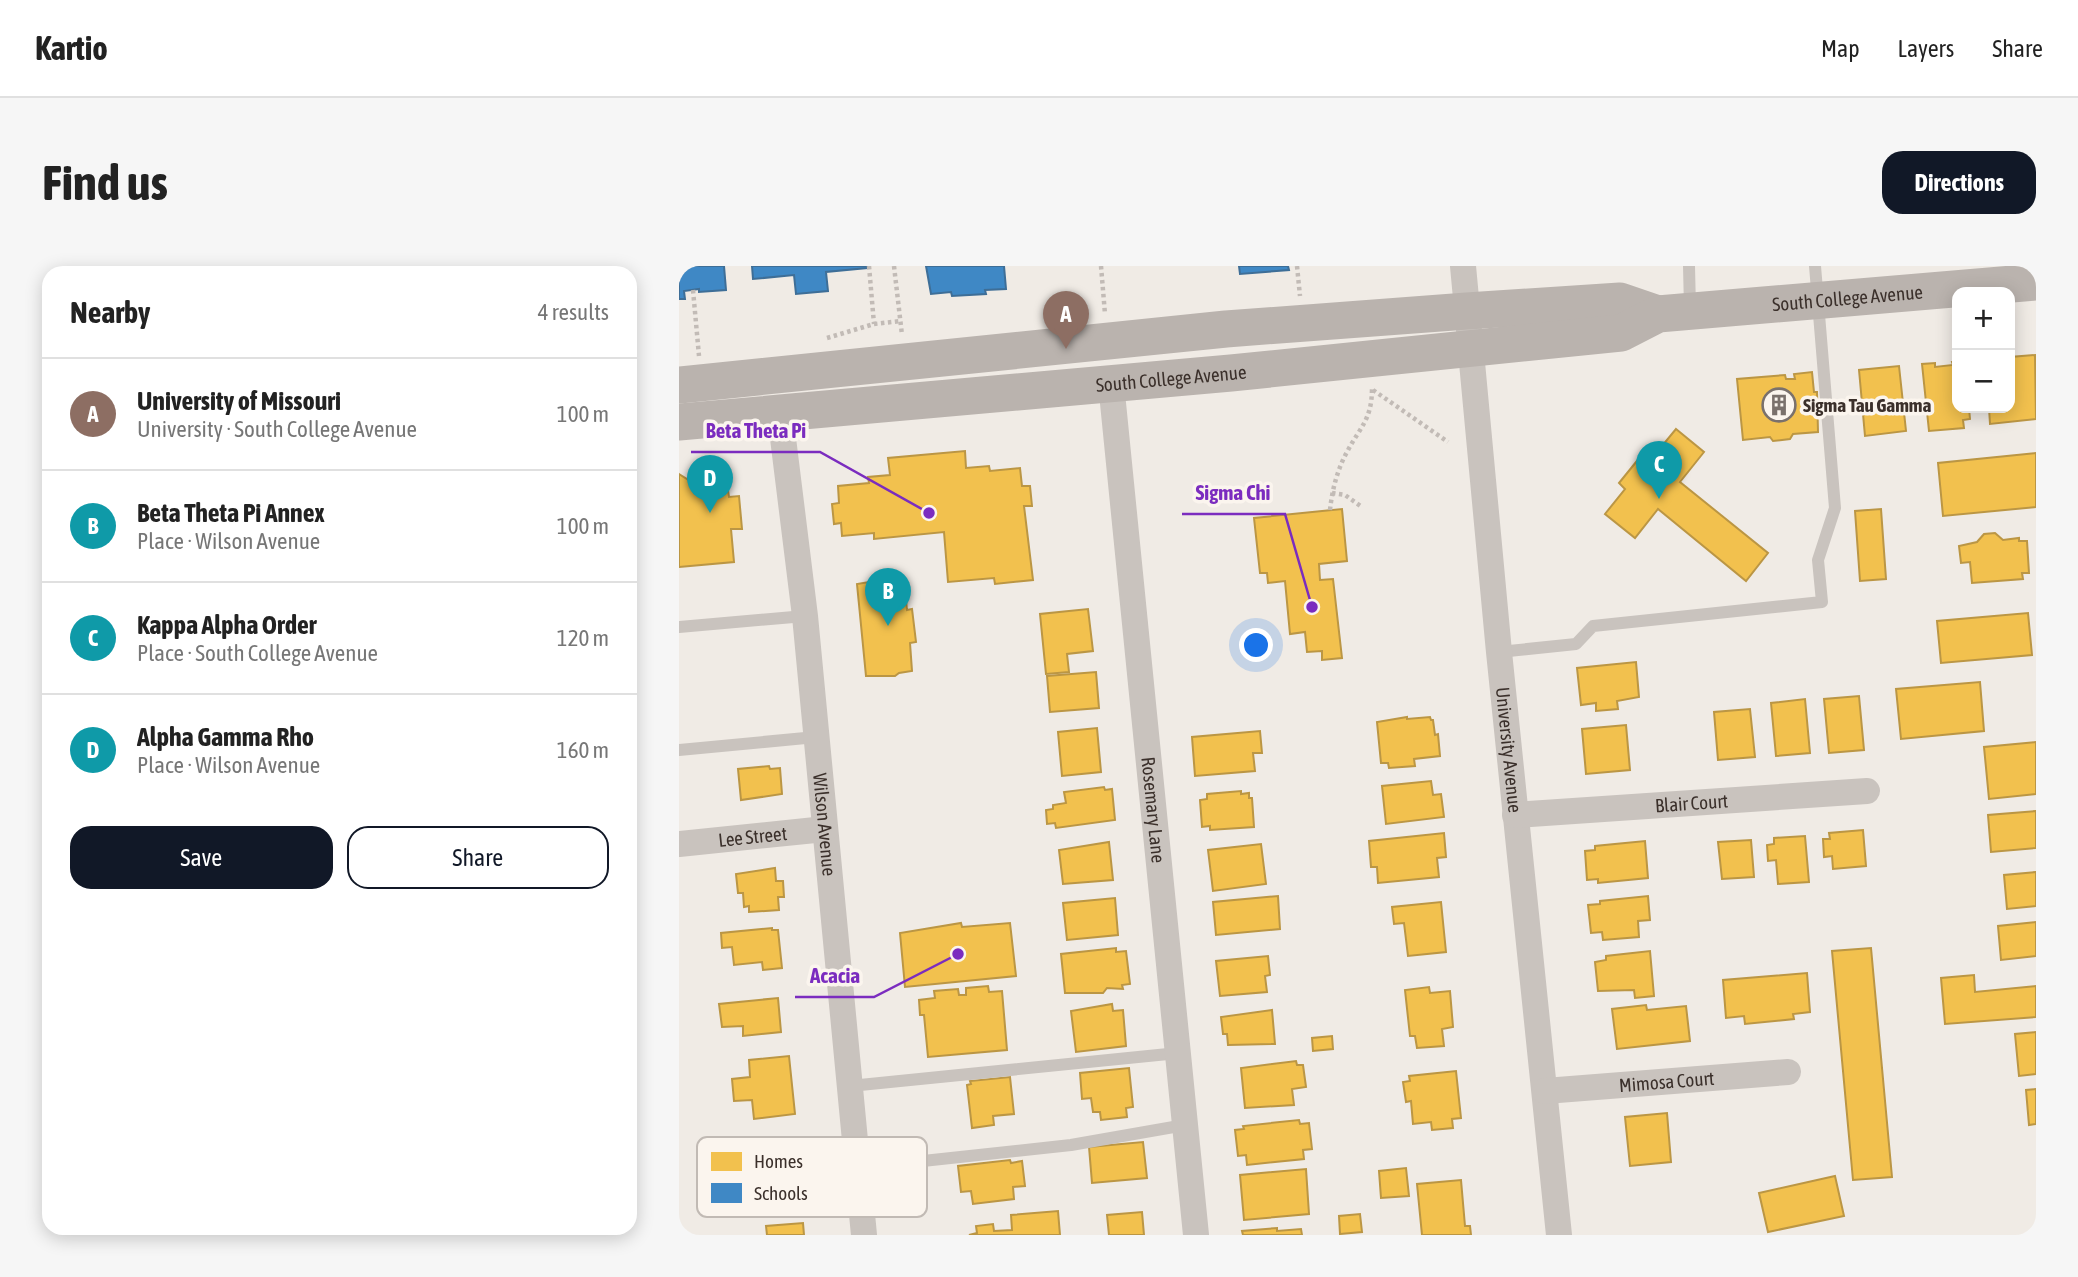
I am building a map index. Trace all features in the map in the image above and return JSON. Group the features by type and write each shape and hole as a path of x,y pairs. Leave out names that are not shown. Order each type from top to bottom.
{"main road":[{"name":"South College Avenue","path":"679,422 1621,333 1674,312 1817,284 1955,277 2036,282"},
{"name":"South College Avenue","path":"689,374 1227,329 1620,300 1674,312"}],"street":[{"name":"University Avenue","path":"1463,266 1515,815 1559,1235"},
{"name":"Rosemary Lane","path":"1111,383 1196,1235"},
{"name":"Wilson Avenue","path":"780,414 805,616 855,1137"},
{"name":"Blair Court","path":"1515,815 1867,791"},
{"name":"Lee Street","path":"679,844 825,829"},
{"name":"Mimosa Court","path":"1545,1091 1788,1072"},
{"name":"Wilson Avenue","path":"862,1217 864,1235"}],"lane":[{"path":"1674,312 1689,266"},
{"path":"1499,652 1576,644 1594,626 1822,601 1818,560 1835,508 1817,284"},
{"path":"679,627 805,616"},
{"path":"679,750 816,737"},
{"path":"850,1086 1178,1053"},
{"path":"927,1161 1071,1145 1185,1125"}],"path":[{"path":"869,266 874,324"},
{"path":"1101,266 1107,326"},
{"path":"1297,266 1300,300"},
{"path":"689,374 693,290"},
{"path":"821,340 874,324 901,321"},
{"path":"1330,510 1332,493 1347,452 1368,416 1372,380"},
{"path":"1372,389 1448,442"},
{"path":"1332,493 1345,495 1362,507"}],"building: Homes":[{"path":"2035,355 2036,419 1990,424 1989,413 2015,413 2015,357"},
{"path":"1935,363 1935,367 1952,365 1952,413 1969,413 1970,419 1963,420 1964,428 1929,431 1922,364"},
{"path":"1899,366 1906,431 1865,436 1859,370"},
{"name":"Sigma Tau Gamma","path":"1812,372 1814,392 1817,392 1818,432 1793,434 1790,439 1773,441 1770,437 1743,440 1737,379 1785,375 1786,379 1795,379 1794,374"},
{"path":"1676,429 1704,452 1680,482 1768,553 1746,581 1658,509 1635,538 1605,514 1625,489 1619,483 1645,451 1653,457"},
{"path":"965,451 966,468 989,466 990,471 1020,468 1022,486 1030,486 1032,506 1024,506 1033,580 995,584 994,578 948,582 944,532 874,539 874,533 842,536 841,523 834,524 832,504 839,503 838,486 869,483 868,477 890,475 888,458"},
{"path":"2036,453 2036,507 1943,516 1938,463"},
{"path":"679,474 690,481 694,493 728,490 729,497 739,496 742,529 731,529 734,562 679,567"},
{"path":"1342,509 1347,561 1319,564 1320,580 1333,579 1342,658 1322,660 1322,651 1307,652 1305,632 1290,634 1285,581 1268,583 1267,573 1260,573 1254,518"},
{"path":"1881,509 1886,579 1860,581 1855,511"},
{"path":"1995,533 2003,540 2019,538 2019,541 2027,541 2029,573 2022,573 2023,579 1972,583 1970,562 1961,563 1959,546 1977,542 1984,534"},
{"path":"887,579 887,582 904,580 907,610 912,609 916,642 910,643 912,671 895,676 866,676 857,584"},
{"path":"1088,609 1093,651 1067,654 1069,672 1046,674 1040,614"},
{"path":"2028,613 2032,655 1941,663 1937,621"},
{"path":"1636,662 1639,697 1617,701 1618,709 1596,711 1596,703 1581,705 1577,668"},
{"path":"1096,672 1099,708 1050,712 1047,676"},
{"path":"1980,682 1984,731 1901,739 1896,689"},
{"path":"1859,696 1864,750 1829,753 1824,699"},
{"path":"1805,699 1810,753 1776,756 1771,703"},
{"path":"1750,709 1755,757 1718,760 1714,712"},
{"path":"1407,717 1430,717 1433,720 1435,735 1438,734 1440,756 1414,759 1415,766 1389,768 1388,763 1381,763 1377,722"},
{"path":"1626,725 1630,770 1586,774 1582,729"},
{"path":"1097,728 1101,772 1062,776 1058,732"},
{"path":"1260,731 1262,753 1253,753 1255,771 1195,776 1192,737"},
{"path":"2036,742 2036,794 1989,799 1984,747"},
{"path":"769,766 770,769 780,768 782,794 741,800 738,769"},
{"path":"1431,781 1433,795 1441,794 1444,817 1386,824 1382,786"},
{"path":"1104,787 1105,790 1112,789 1115,820 1056,828 1055,823 1047,824 1046,810 1053,809 1053,805 1066,803 1064,792"},
{"path":"1241,791 1241,794 1249,793 1249,798 1252,798 1254,827 1210,830 1210,826 1202,827 1200,800 1207,799 1207,794"},
{"path":"2036,811 2036,848 1991,852 1988,815"},
{"path":"1863,830 1866,866 1833,869 1832,856 1824,857 1823,839 1830,839 1829,833"},
{"path":"1444,833 1446,857 1437,858 1439,877 1378,883 1377,867 1371,867 1369,841"},
{"path":"1805,836 1809,882 1778,884 1776,860 1768,861 1767,845 1774,844 1774,838"},
{"path":"1751,840 1754,877 1722,879 1718,842"},
{"path":"1645,841 1648,878 1598,883 1598,879 1587,880 1585,851 1595,850 1595,846"},
{"path":"1109,842 1113,880 1063,884 1059,850"},
{"path":"1261,844 1266,884 1213,891 1208,850"},
{"path":"775,868 776,881 783,881 784,897 778,897 779,910 749,912 749,906 744,907 743,893 738,893 736,874"},
{"path":"2036,872 2036,906 2007,909 2004,875"},
{"path":"1278,896 1280,929 1216,935 1213,902"},
{"path":"1648,896 1650,920 1638,921 1639,937 1603,940 1602,932 1591,933 1588,905 1600,904 1600,901"},
{"path":"1115,898 1118,935 1067,940 1063,903"},
{"path":"1441,902 1446,952 1408,956 1404,923 1394,924 1392,907"},
{"path":"2036,922 2036,956 2001,960 1998,926"},
{"path":"961,923 962,927 1010,923 1016,976 905,987 900,933"},
{"path":"772,928 778,930 782,968 763,970 762,962 734,965 732,947 722,948 721,933"},
{"path":"1116,948 1116,952 1126,951 1130,984 1122,985 1123,989 1107,988 1103,993 1065,993 1061,954"},
{"path":"1871,948 1892,1177 1853,1180 1832,951"},
{"path":"1650,951 1654,996 1635,998 1634,990 1598,991 1595,962 1606,960 1606,956"},
{"path":"1268,956 1270,975 1265,976 1267,992 1220,996 1216,961"},
{"path":"1807,973 1810,1012 1793,1014 1794,1019 1745,1024 1744,1016 1726,1018 1723,980"},
{"path":"1974,975 1975,992 2036,986 2036,1017 1945,1024 1941,978"},
{"path":"988,986 989,992 1002,991 1007,1050 928,1057 924,1015 920,1015 919,1000 935,998 934,991 958,989 959,995 966,995 966,988"},
{"path":"1429,987 1430,993 1450,991 1453,1027 1442,1029 1444,1046 1417,1048 1415,1036 1410,1036 1405,990"},
{"path":"778,998 781,1032 743,1036 743,1026 722,1027 719,1004"},
{"path":"1112,1004 1113,1011 1123,1010 1126,1046 1076,1052 1071,1011"},
{"path":"1646,1005 1647,1010 1686,1006 1690,1041 1617,1049 1612,1009"},
{"path":"1272,1010 1275,1044 1228,1045 1227,1034 1223,1034 1221,1017"},
{"path":"2036,1032 2036,1074 2019,1076 2015,1034"},
{"path":"1332,1036 1333,1049 1313,1051 1312,1038"},
{"path":"789,1056 795,1114 754,1119 752,1100 734,1101 732,1079 750,1077 749,1060"},
{"path":"1296,1061 1297,1065 1303,1065 1306,1087 1292,1089 1294,1105 1245,1108 1241,1068"},
{"path":"1129,1068 1133,1107 1126,1108 1127,1117 1101,1120 1100,1112 1093,1112 1091,1098 1082,1099 1080,1073"},
{"path":"1456,1071 1461,1118 1452,1119 1453,1128 1432,1130 1431,1122 1413,1124 1411,1101 1406,1102 1403,1082 1410,1081 1409,1076"},
{"path":"1010,1077 1014,1114 993,1116 994,1125 972,1128 967,1085 971,1084 970,1081"},
{"path":"2036,1089 2036,1124 2029,1125 2026,1090"},
{"path":"1667,1113 1671,1162 1630,1166 1625,1117"},
{"path":"1299,1120 1300,1124 1309,1123 1312,1149 1303,1150 1304,1159 1247,1165 1246,1155 1238,1156 1235,1130 1244,1129 1243,1126"},
{"path":"1143,1142 1147,1178 1092,1183 1089,1147"},
{"path":"1010,1160 1011,1163 1022,1161 1025,1186 1013,1187 1014,1199 973,1204 971,1191 961,1192 958,1166"},
{"path":"1406,1168 1409,1196 1381,1198 1379,1171"},
{"path":"1306,1169 1309,1214 1244,1220 1240,1175"},
{"path":"1835,1176 1844,1216 1768,1232 1759,1193"},
{"path":"1461,1180 1465,1226 1470,1226 1471,1235 1422,1235 1417,1184"},
{"path":"1058,1211 1060,1235 969,1235 977,1233 976,1226 993,1224 994,1231 1012,1230 1011,1215"},
{"path":"1142,1212 1144,1235 1109,1235 1107,1215"},
{"path":"1360,1214 1362,1232 1340,1234 1339,1216"},
{"path":"803,1223 804,1235 767,1235 766,1226"},
{"path":"1277,1228 1277,1231 1301,1229 1302,1235 1243,1235 1242,1231"}],"building: Schools":[{"path":"679,266 724,266 726,290 684,291 685,299 679,299"},
{"path":"752,266 867,268 826,272 828,291 796,294 794,275 753,279"},
{"path":"926,266 1004,266 1006,289 985,290 986,294 931,294"},
{"path":"1239,266 1288,266 1289,270 1240,274"}],"place":[{"name":"University of Missouri","path":"1066,349"},
{"name":"Sigma Tau Gamma","path":"1779,405"},
{"name":"Kappa Alpha Order","path":"1659,499"},
{"name":"Alpha Gamma Rho","path":"710,513"},
{"name":"Beta Theta Pi","path":"929,513"},
{"name":"Sigma Chi","path":"1312,607"},
{"name":"Beta Theta Pi Annex","path":"888,626"},
{"name":"Acacia","path":"958,954"}]}
